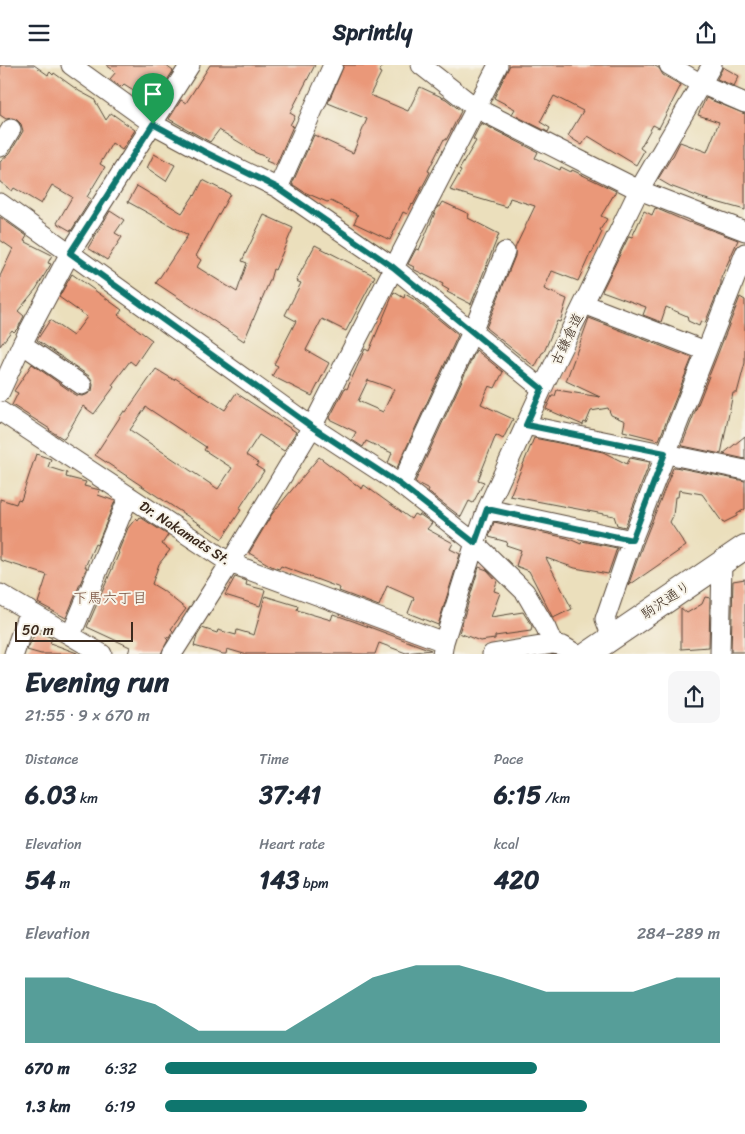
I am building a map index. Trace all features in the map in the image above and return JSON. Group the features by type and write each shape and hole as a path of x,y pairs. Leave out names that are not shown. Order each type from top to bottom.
{"main road":[{"name":"駒沢通り","path":"588,654 745,547"}],"street":[{"path":"71,65 153,124 278,188 393,267 542,389"},
{"path":"0,392 22,344 70,253 190,65"},
{"path":"278,188 333,65"},
{"path":"421,65 476,108 639,190 745,231"},
{"path":"172,654 230,563 312,427 498,65"},
{"path":"669,65 701,84 745,103"},
{"name":"古鎌倉道","path":"443,648 487,509 542,389 639,190 712,65"},
{"path":"0,147 11,129"},
{"path":"0,203 312,427 401,485 475,543 526,593 553,644"},
{"path":"401,485 472,332 505,252"},
{"path":"612,637 605,619 632,540 745,253"},
{"path":"584,304 706,351"},
{"path":"22,344 82,385"},
{"name":"Dr. Nakamats St.","path":"0,411 230,563 443,648"},
{"path":"526,425 745,471"},
{"path":"71,635 129,496"},
{"path":"487,509 632,540"},
{"path":"720,654 722,562"},
{"path":"0,594 102,654"},
{"path":"14,654 29,611"},
{"path":"492,654 553,644 563,645 576,654"}],"building":[{"path":"0,65 34,65 48,75 50,72 53,75 54,73 94,99 106,120 111,113 135,130 122,150 112,143 100,164 105,167 87,197 91,199 71,231 57,223 72,197 52,185 41,204 14,188 12,191 0,182 0,162 10,153 23,131 21,124 17,120 12,118 6,119 0,115"},
{"path":"106,65 165,65 173,71 155,99 148,95 146,98 124,84 121,87 110,79 116,72"},
{"path":"210,65 315,65 290,113 295,116 290,125 293,126 276,165 266,161 268,158 254,152 219,130 210,142 169,119 181,100 186,103"},
{"path":"344,65 383,65 370,95 408,111 420,87 446,99 461,111 446,140 444,139 413,205 407,214 403,212 390,240 354,223 358,215 331,201 327,202 304,192 292,184 314,135 353,153 367,119 328,103"},
{"path":"510,65 653,65 659,68 663,75 681,85 659,128 653,125 640,148 644,151 636,165 588,136 582,145 568,136 583,111 554,96 540,122 550,128 548,132 512,114 515,109 494,98"},
{"path":"723,67 739,76 734,86 717,79"},
{"path":"706,98 745,114 745,210 702,198 670,186 658,179 680,142 707,152 719,122 698,115"},
{"path":"481,123 538,152 535,158 560,170 561,167 571,172 572,170 616,191 601,216 607,219 600,230 602,232 578,281 552,271 544,289 567,299 560,322 557,321 544,352 535,367 486,328 515,256 515,248 535,206 510,198 507,207 450,190 476,141 473,139"},
{"path":"154,154 175,165 166,181 147,168"},
{"path":"203,180 230,194 196,256 201,260 197,267 237,292 247,263 242,261 264,215 293,228 275,270 273,269 244,341 156,283 188,235 128,202 137,186 182,213 195,196"},
{"path":"443,202 469,214 468,218 499,234 471,304 447,292 449,290 442,286 443,284 413,269 414,267 408,264 416,249 419,250 438,206 440,207"},
{"path":"655,208 738,240 721,278 721,284 705,323 701,321 699,326 688,321 687,316 666,307 661,322 643,315 646,307 602,291 629,236 632,237 644,211 652,215"},
{"path":"110,211 124,220 115,233 122,237 107,260 88,248"},
{"path":"0,217 27,236 24,241 52,255 48,263 51,264 36,289 18,311 24,316 18,328 14,332 12,330 0,346 0,276 13,249 0,240"},
{"path":"315,245 375,276 346,331 322,319 306,350 329,363 312,396 272,376 278,366 274,364 296,321 285,315 301,283 296,281"},
{"path":"72,274 122,310 118,315 152,340 135,365 130,361 94,414 83,406 64,439 12,405 18,393 14,391 32,364 76,395 86,395 92,391 92,380 89,376 37,340 50,320 73,336 87,317 59,297"},
{"path":"394,292 404,298 405,294 415,300 458,335 397,468 388,463 392,453 366,441 363,447 352,440 356,432 329,419 345,388 347,389 365,349 369,351","holes":["368,380 394,389 383,412 358,401"]},
{"path":"740,297 745,300 745,363 737,393 733,393 721,454 683,446 682,445"},
{"path":"589,318 692,358 659,440 623,431 625,421 611,415 608,408 591,411 586,423 584,422 583,425 546,409 557,390 600,397 566,381"},
{"path":"476,350 503,372 495,388 489,386 481,404 513,419 503,439 496,435 478,480 484,482 473,503 469,501 461,517 428,492 429,489 415,482"},
{"path":"156,369 174,380 175,378 225,410 236,393 296,432 284,451 259,435 246,455 258,463 256,466 264,471 222,539 95,455 124,411 126,412","holes":["146,407 206,447 204,450 232,468 218,489 130,430"]},
{"path":"745,436 745,459 723,454"},
{"path":"534,438 603,452 627,464 630,458 650,462 625,527 617,525 614,516 510,496"},
{"path":"36,454 51,459 48,467 67,473 66,477 86,482 84,486 100,490 98,495 115,501 97,545 95,544 85,567 87,567 66,618 38,603 47,575 0,560 0,499 16,504 18,499 21,500"},
{"path":"319,457 362,489 364,485 411,519 414,514 418,516 419,514 432,523 427,529 453,543 450,549 460,554 438,625 408,613 414,598 387,586 379,606 339,591 340,588 281,566 279,569 273,567 249,553 272,514"},
{"path":"673,468 745,481 745,509 737,514 737,516 723,523 702,494 679,490 678,497 675,497 673,516 670,522 686,546 628,586"},
{"path":"140,517 168,535 162,544 170,550 159,564 152,584 186,609 171,629 173,631 169,638 165,637 168,640 161,654 128,654 130,647 87,627 128,528 136,518 138,520"},
{"path":"494,522 567,538 581,544 582,541 617,548 608,574 575,568 546,558 572,609 553,618 529,571 516,566 521,550 506,545 507,542 489,537"},
{"path":"479,567 487,570 497,581 494,591 500,593 491,617 523,612 532,626 531,631 495,636 495,639 480,641 459,633"},
{"path":"235,577 247,581 246,585 265,590 260,606 225,595"},
{"path":"745,579 745,652 731,652 733,581"},
{"path":"265,596 298,606 297,610 331,620 333,614 431,650 406,653 379,643 375,654 244,654 227,649 226,654 223,654 194,646 202,628 217,633 218,630 236,635 237,630 254,635"},
{"path":"705,597 710,598 709,647 681,649 681,608 687,613 702,604"},
{"path":"36,631 52,638 50,643 77,654 41,654 27,650"}],"district":[{"name":"下馬六丁目","path":"110,598"}],"route":[{"path":"153,124 278,188 393,267 542,389 526,425 665,453 632,540 487,509 475,543 401,485 312,427 70,253 153,124"}]}
